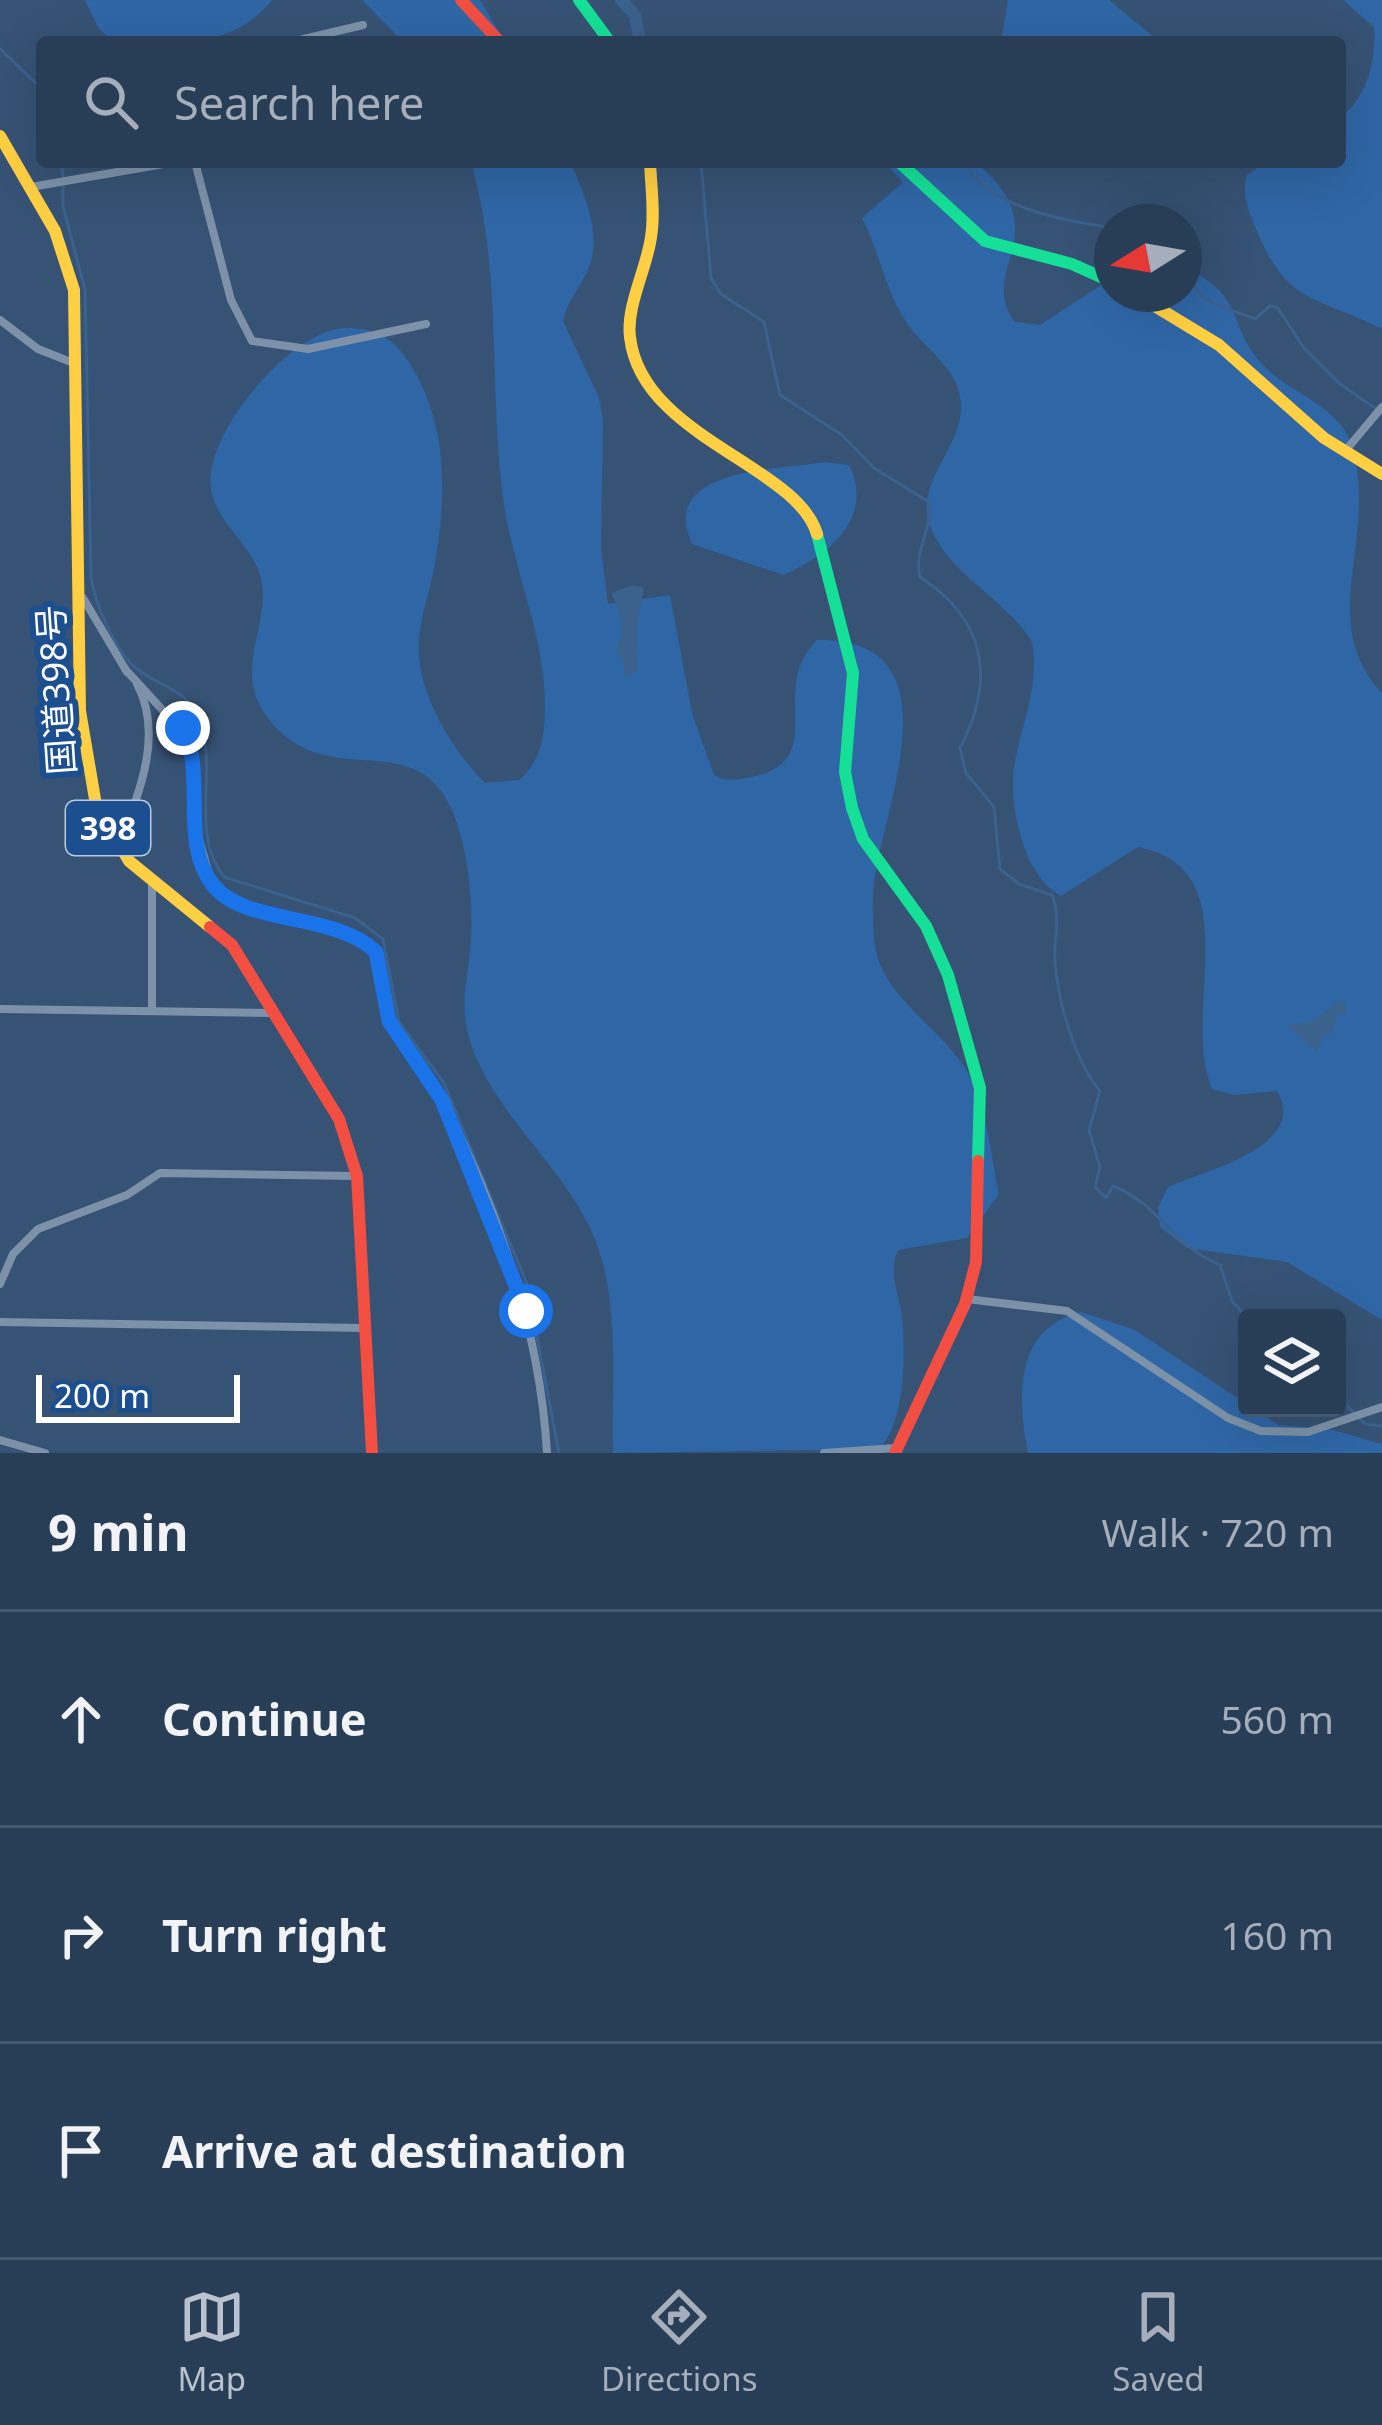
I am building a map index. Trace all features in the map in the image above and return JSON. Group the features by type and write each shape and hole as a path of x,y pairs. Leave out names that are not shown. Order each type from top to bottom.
{"main road":[{"path":"461,0 494,36"},
{"path":"579,0 606,36"},
{"name":"国道398号","path":"0,136 31,187 68,267 76,364 85,753 96,805 118,846 152,884 218,928 339,1119 357,1177 372,1453"},
{"path":"650,168 652,233 629,334 632,357 642,380 664,403 799,505 814,526 853,673 845,772 852,808 862,839 926,926 968,1030 980,1088 976,1262 966,1299 896,1451"},
{"path":"906,168 986,241 1094,274"},
{"path":"1165,312 1219,345 1345,451 1382,474"}],"street":[{"path":"316,36 363,25"},
{"path":"31,187 143,168"},
{"path":"197,168 239,325 252,340 308,350 426,325"},
{"path":"0,320 38,349 76,364"},
{"path":"1345,451 1382,407"},
{"path":"79,592 146,703 148,744 139,793 118,846"},
{"path":"125,669 188,738 199,840 212,884 241,902 356,936 380,958 389,1021 442,1100 513,1268 538,1376 548,1453"},
{"path":"152,884 152,1010"},
{"path":"0,1009 275,1012"},
{"path":"0,1284 13,1254 38,1228 127,1195 160,1173 357,1177"},
{"path":"966,1299 1067,1311 1184,1390 1253,1429 1294,1433 1382,1407"},
{"path":"0,1322 367,1328"},
{"path":"0,1440 45,1453"},
{"path":"824,1453 896,1451"}],"shaded area":[{"path":"85,0 272,0 239,28 220,36 107,36"},
{"path":"362,0 480,0 501,36 397,36"},
{"path":"1008,0 1109,0 1153,36 1002,36"},
{"path":"1343,0 1382,0 1382,329 1293,286 1268,254 1245,196 1247,175 1257,168 1346,168 1346,113 1364,89 1372,65 1374,27"},
{"path":"472,168 573,168 581,186 590,213 592,254 563,321 599,398 603,420 601,549 608,604 670,595 692,713 714,775 732,780 751,777 775,769 788,756 794,740 797,680 817,640 861,647 888,666 901,695 898,770 874,883 878,959 900,996 946,1044 971,1079 985,1121 999,1194 967,1238 898,1250 894,1275 902,1317 902,1387 894,1423 879,1449 613,1453 611,1308 599,1252 576,1202 493,1090 470,1041 465,1002 471,908 466,860 454,815 438,787 418,771 320,754 295,743 271,722 254,690 261,579 212,494 211,471 219,445 253,391 299,347 323,333 368,330 393,343 407,359 425,393 439,443 441,522 418,647 427,692 452,742 485,783 519,780 537,755 544,726 543,678 502,490 491,284"},
{"path":"890,168 982,168 1012,210 1015,231 1004,285 1005,303 1015,322 1040,325 1094,290 1094,312 1202,312 1202,277 1227,299 1261,363 1321,406 1350,440 1359,510 1350,606 1352,636 1362,665 1382,693 1382,1320 1287,1262 1187,1248 1160,1227 1158,1207 1168,1187 1225,1165 1266,1142 1279,1128 1283,1111 1277,1091 1234,1095 1212,1089 1204,1057 1203,913 1193,883 1173,861 1138,847 1061,896 1037,873 1028,856 1016,817 1013,778 1032,688 1032,642 949,558 930,525 929,494 960,419 959,390 898,308 862,218 903,182"},
{"path":"825,462 849,465 856,484 852,518 831,546 800,567 783,575 692,544 686,519 692,500 707,486 753,471"},
{"path":"633,585 644,588 638,670 624,677 624,660 616,651 621,622 611,593"},
{"path":"1339,1001 1345,1003 1346,1014 1336,1015 1334,1032 1324,1034 1317,1052 1286,1025 1311,1022"},
{"path":"1081,1312 1135,1330 1238,1398 1238,1417 1266,1417 1278,1425 1329,1429 1382,1444 1382,1453 1028,1453 1022,1410 1025,1368 1043,1333 1059,1320"}],"waterway":[{"path":"621,0 635,15 639,36"},
{"path":"0,49 36,83"},
{"path":"62,168 63,176"},
{"path":"702,168 711,278 721,294 764,322 780,395 842,435 874,468 929,502 920,577 959,612 978,653 978,698 960,748 966,773 994,807 1000,869 1019,884 1052,895 1055,904 1055,963 1064,1013 1083,1064 1100,1091 1089,1130 1100,1167 1095,1187 1106,1198 1113,1186 1129,1194 1188,1246 1220,1265 1239,1309"},
{"path":"968,168 991,191 1009,201 1094,225"},
{"path":"63,185 63,206 85,290 91,577 102,613 129,661 184,698 196,713 206,754 208,839 224,877 355,918 383,939 399,1022 444,1083 527,1284 559,1453"},
{"path":"1202,295 1255,319 1270,306 1277,307 1304,348 1340,384 1382,413"},
{"path":"1346,1404 1365,1424 1382,1426"}],"traffic: fast":[{"path":"579,0 606,36"},
{"path":"906,168 985,241 1094,274"},
{"path":"817,534 853,673 845,772 852,808 863,839 926,926 948,975 980,1088 978,1161"}],"traffic: slow":[{"path":"0,136 55,231 74,290 80,711 96,805 129,861 210,927"},
{"path":"650,168 652,228 630,325 640,371 661,400 689,425 781,488 804,510 817,534"},
{"path":"1165,312 1219,345 1324,438 1382,474"}],"traffic: jam":[{"path":"461,0 494,36"},
{"path":"210,927 232,945 339,1119 357,1176 372,1453"},
{"path":"895,1453 965,1304 976,1262 978,1161"}],"route":[{"path":"183,728 192,751 203,866 212,884 241,902 356,936 376,952 383,966 389,1021 428,1075 465,1148 526,1311"}]}
